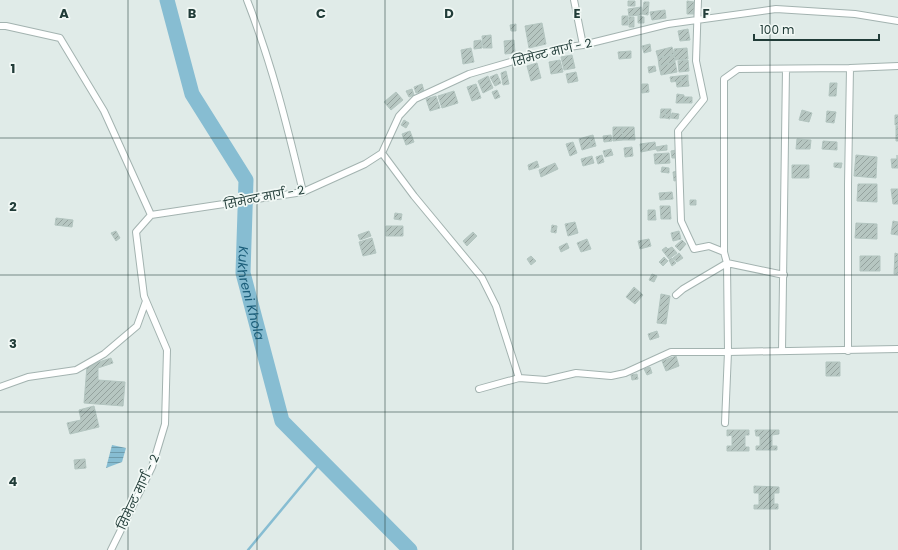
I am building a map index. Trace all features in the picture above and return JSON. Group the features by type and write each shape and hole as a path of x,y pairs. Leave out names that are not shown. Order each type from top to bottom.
{"street":[{"path":"246,0 262,39 281,98 303,192"},
{"path":"574,0 583,45"},
{"path":"698,0 699,20 696,61 704,99 678,131 682,221 694,249 709,246 724,252"},
{"name":"सिमेन्ट मार्ग - 2","path":"111,550 152,467 165,424 167,350 144,296 136,232 152,216 303,192 365,164 382,154 399,116 415,99 469,74 555,49 583,45 668,24 776,9 855,14 898,21"},
{"path":"0,26 60,38 104,111 152,216"},
{"path":"725,423 728,352 727,263 724,252 724,79 738,69 898,66"},
{"path":"848,351 850,68"},
{"path":"782,352 786,69"},
{"path":"382,154 414,196 482,278 496,306 519,378"},
{"path":"676,295 683,289 727,263 784,275"},
{"path":"0,387 28,377 76,370 104,354 137,326 146,301"},
{"path":"479,389 519,378 546,380 576,373 611,376 625,372 671,352 848,351 898,348"}],"water":[{"path":"112,445 126,448 122,462 106,468"}],"building":[{"path":"628,1 635,1 635,6 628,6"},
{"path":"687,1 694,2 694,14 687,14"},
{"path":"644,2 649,2 648,15 642,14"},
{"path":"641,7 641,15 629,16 628,9"},
{"path":"665,10 666,18 652,20 650,12"},
{"path":"622,16 628,16 628,25 622,25"},
{"path":"638,16 644,17 644,23 638,23"},
{"path":"629,17 634,17 634,27 629,27"},
{"path":"542,23 546,44 529,48 525,26"},
{"path":"516,24 516,31 511,31 510,25"},
{"path":"688,29 690,40 680,41 678,31"},
{"path":"491,35 492,48 483,48 482,36"},
{"path":"481,40 482,48 474,49 474,41"},
{"path":"514,40 515,53 505,54 504,41"},
{"path":"650,44 651,51 644,53 642,46"},
{"path":"672,47 674,54 658,58 656,51"},
{"path":"471,48 474,62 463,64 461,50"},
{"path":"687,48 688,59 675,60 674,49"},
{"path":"631,51 631,58 619,59 618,52"},
{"path":"572,55 575,68 564,70 561,57"},
{"path":"674,55 675,62 659,66 658,58"},
{"path":"560,60 563,72 551,74 549,62"},
{"path":"688,60 689,71 679,72 678,61"},
{"path":"675,62 677,72 661,75 659,66"},
{"path":"537,63 541,78 531,81 527,66"},
{"path":"655,66 656,71 649,73 648,67"},
{"path":"506,71 509,84 503,85 501,73"},
{"path":"576,72 578,81 568,83 566,74"},
{"path":"497,74 501,83 495,86 490,77"},
{"path":"688,75 688,80 671,82 670,77"},
{"path":"488,76 493,88 483,93 478,81"},
{"path":"688,80 689,86 677,87 676,81"},
{"path":"830,83 837,83 836,96 829,96"},
{"path":"422,84 424,91 416,93 414,87"},
{"path":"476,84 481,98 472,101 467,87"},
{"path":"642,84 648,84 649,92 642,93"},
{"path":"412,89 414,95 409,97 406,91"},
{"path":"497,90 500,97 495,99 492,92"},
{"path":"454,91 458,103 442,108 438,96"},
{"path":"396,92 403,100 391,110 384,102"},
{"path":"677,94 684,95 684,103 676,103"},
{"path":"436,96 440,108 430,111 426,99"},
{"path":"684,97 692,97 692,103 684,103"},
{"path":"661,109 666,109 665,118 660,118"},
{"path":"666,109 671,109 670,119 665,118"},
{"path":"802,110 812,113 809,122 799,120"},
{"path":"827,111 836,112 834,123 826,122"},
{"path":"672,113 679,114 678,119 671,118"},
{"path":"895,115 898,115 898,125 895,125"},
{"path":"404,120 409,123 406,128 401,125"},
{"path":"896,126 898,126 898,141 896,141"},
{"path":"613,127 622,127 623,140 613,141"},
{"path":"622,127 634,127 635,140 623,140"},
{"path":"410,131 414,142 406,145 402,134"},
{"path":"593,135 596,146 592,147 589,136"},
{"path":"611,135 612,141 604,142 603,136"},
{"path":"589,136 592,147 582,150 579,139"},
{"path":"797,139 811,140 810,149 796,149"},
{"path":"823,141 837,142 837,150 822,149"},
{"path":"573,142 577,153 570,156 566,144"},
{"path":"655,142 656,149 641,152 640,144"},
{"path":"667,145 667,150 657,151 656,147"},
{"path":"632,147 633,156 625,157 624,148"},
{"path":"611,149 613,155 605,157 603,151"},
{"path":"676,150 677,158 672,158 671,151"},
{"path":"669,153 670,163 655,164 654,154"},
{"path":"602,155 604,162 598,164 596,157"},
{"path":"856,155 877,157 876,178 854,176"},
{"path":"897,155 898,168 892,168 891,159 897,159"},
{"path":"592,156 594,163 583,166 581,159"},
{"path":"537,161 539,167 529,170 528,165"},
{"path":"555,163 558,169 541,177 539,170"},
{"path":"834,163 842,163 841,168 834,167"},
{"path":"792,165 809,165 809,178 792,178"},
{"path":"662,167 669,168 669,173 661,172"},
{"path":"678,171 679,180 674,181 673,172"},
{"path":"858,184 877,184 877,202 857,201"},
{"path":"891,189 898,189 898,204 893,204"},
{"path":"672,192 673,199 660,200 659,193"},
{"path":"690,200 696,200 696,205 690,205"},
{"path":"660,206 670,206 671,219 661,219"},
{"path":"648,210 655,210 656,220 648,220"},
{"path":"395,213 402,214 401,220 394,219"},
{"path":"56,218 73,220 72,227 55,225"},
{"path":"893,221 898,222 898,235 891,234"},
{"path":"575,222 578,233 568,236 565,224"},
{"path":"856,223 877,224 877,239 855,238"},
{"path":"552,225 557,226 556,233 551,232"},
{"path":"386,226 403,226 403,236 386,236"},
{"path":"116,231 120,238 116,241 111,233"},
{"path":"369,231 371,236 360,240 358,235"},
{"path":"679,231 681,239 673,241 671,233"},
{"path":"473,232 477,236 467,246 463,241"},
{"path":"372,238 376,253 363,256 359,242"},
{"path":"587,239 591,249 581,252 577,243"},
{"path":"649,239 651,246 640,249 638,241"},
{"path":"682,240 686,244 680,251 675,246"},
{"path":"567,243 569,248 561,252 559,247"},
{"path":"666,247 668,249 672,247 677,253 669,259 662,250"},
{"path":"679,253 683,258 677,262 673,258"},
{"path":"895,253 898,254 898,274 894,274"},
{"path":"531,256 536,261 531,265 527,259"},
{"path":"860,256 880,256 880,271 860,271"},
{"path":"664,257 668,261 663,266 659,262"},
{"path":"672,258 676,263 672,266 669,260"},
{"path":"652,274 657,276 654,282 649,280"},
{"path":"634,287 643,295 635,304 626,297"},
{"path":"661,294 670,296 666,324 657,323"},
{"path":"657,331 659,337 650,340 648,334"},
{"path":"676,356 679,366 666,371 662,361"},
{"path":"111,358 113,363 98,368 98,380 125,382 123,406 84,403 87,366"},
{"path":"826,362 840,362 840,376 826,376"},
{"path":"650,367 652,373 647,375 644,369"},
{"path":"637,374 638,379 632,380 631,375"},
{"path":"94,406 99,427 70,434 67,423 81,420 79,410"},
{"path":"727,430 749,430 749,435 745,435 745,447 749,447 749,451 727,451 727,446 732,446 732,435 727,436"},
{"path":"755,430 779,430 779,434 772,435 772,446 777,446 777,450 756,450 756,446 760,446 760,436 756,436"},
{"path":"85,459 86,468 75,469 74,460"},
{"path":"754,486 779,487 779,493 774,493 774,504 778,504 778,509 754,509 754,505 759,505 759,493 754,493"}],"waterway":[{"name":"Kukhreni Khola","path":"167,0 192,94 246,180 243,273 282,421 410,550"},
{"path":"248,550 322,461"}]}
